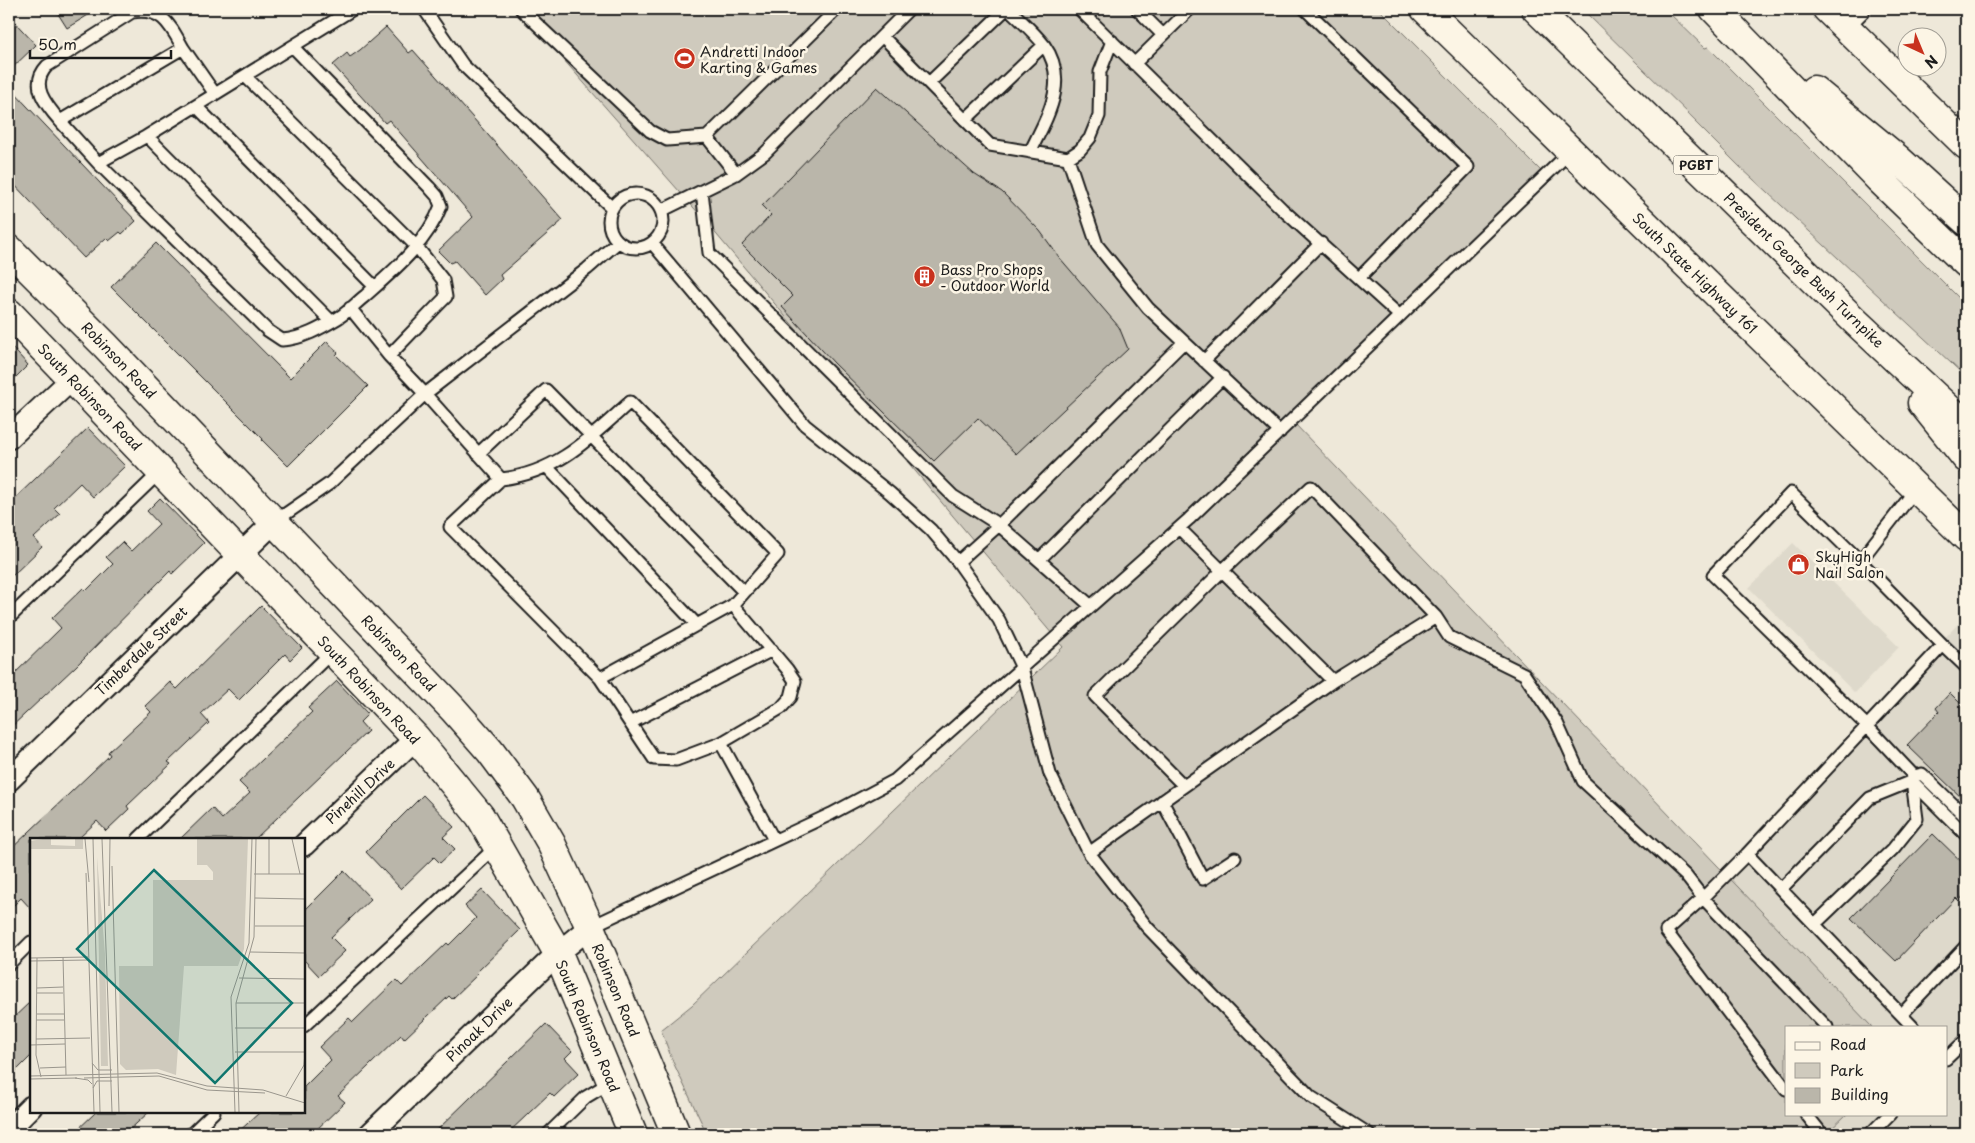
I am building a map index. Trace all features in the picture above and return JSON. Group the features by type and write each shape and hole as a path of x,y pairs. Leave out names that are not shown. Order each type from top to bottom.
{"main road":[{"name":"South State Highway 161","path":"1425,9 1966,537"},
{"name":"President George Bush Turnpike","path":"1536,9 1856,322 1966,425"},
{"path":"1714,9 1898,159 1966,221"},
{"path":"1714,9 1879,179 1966,262"},
{"path":"1843,14 1966,145"},
{"name":"Robinson Road","path":"9,249 105,345 453,709 490,751 525,798 551,843 590,927 676,1134"},
{"name":"South Robinson Road","path":"9,312 416,738 480,816 558,954 633,1134"},
{"path":"1856,322 1966,458"}],"street":[{"path":"9,438 73,378"},
{"name":"Timberdale Street","path":"9,780 274,522"},
{"name":"Pinehill Drive","path":"305,844 416,738"},
{"name":"Pinoak Drive","path":"370,1134 558,954 590,927"},
{"path":"9,1129 30,1107"}],"lane":[{"path":"98,163 147,136 353,9"},
{"path":"424,9 463,65 612,208"},
{"path":"521,9 650,131 667,140 707,137 837,9"},
{"path":"661,211 736,174 765,153 909,9"},
{"path":"929,83 1007,9 1044,45 1055,68 1055,97 1030,152"},
{"path":"1079,9 1242,171 1400,316"},
{"path":"1138,9 1163,35"},
{"path":"1134,64 1190,9"},
{"path":"1305,9 1468,167 1359,278"},
{"path":"215,94 183,48 172,28 157,13 145,10 132,12 47,66 41,73 38,83 45,103 98,163 267,330 282,340 303,337 339,318 375,287 416,247 437,217 441,206 437,196 293,46"},
{"path":"882,36 990,145 1068,158 1080,150 1090,138 1099,116 1100,72 1112,42"},
{"path":"966,120 1044,45"},
{"path":"60,121 183,48"},
{"path":"246,76 416,247 443,280 446,297 389,356"},
{"path":"196,106 375,287"},
{"path":"147,136 331,322"},
{"path":"707,137 736,174"},
{"path":"590,927 831,814 895,780 1179,528 1570,151"},
{"path":"1068,158 1097,245 1148,308 1280,432"},
{"path":"702,191 709,253 953,496 998,525 1091,606"},
{"path":"633,194 650,198 661,211 662,228 652,243 644,247 635,248 618,242 609,226 612,208 617,202 633,194"},
{"path":"274,522 329,484 425,394 588,270 618,242"},
{"path":"652,243 805,425 890,493 931,530 958,562 999,620 1022,668 1050,774 1089,853 1148,927 1311,1097 1370,1134"},
{"path":"1204,361 1321,243"},
{"path":"350,308 389,356 501,479"},
{"path":"958,562 1184,342"},
{"path":"1039,560 1223,377"},
{"path":"478,454 546,390 744,592"},
{"path":"600,678 733,606 778,554 630,402 582,445 546,467 522,477 501,479 450,527 600,678 654,759 676,760 721,743 781,708 791,697 795,681 787,668 733,606"},
{"path":"546,467 697,625"},
{"path":"9,618 161,471"},
{"path":"1184,786 1095,696 1222,571 1311,487 1436,617 1449,637 1524,674 1557,723 1583,781 1686,876 1703,898 1825,1026"},
{"path":"1860,561 1916,489"},
{"path":"1966,667 1791,493 1713,575 1867,726 1913,779 1966,835"},
{"path":"1179,528 1332,681"},
{"path":"1089,853 1332,681 1436,617"},
{"path":"1785,1088 1666,930 1703,898 1747,854 1943,645"},
{"path":"630,723 772,650"},
{"path":"139,838 333,652"},
{"path":"721,743 774,840"},
{"path":"1781,889 1870,798 1922,774 1966,817"},
{"path":"1815,924 1893,849 1917,819 1913,779"},
{"path":"1162,801 1203,879 1236,858"},
{"path":"305,1025 497,846"},
{"path":"1747,854 1913,1026"},
{"path":"9,964 30,943"},
{"path":"1902,1014 1966,946"},
{"path":"1948,1057 1966,1040"},
{"path":"548,1134 586,1097 611,1082"},
{"path":"191,1134 213,1113"},
{"path":"1808,1116 1822,1134"},
{"path":"1870,1134 1888,1116"}],"shaded area":[{"path":"1793,543 1899,647 1855,693 1749,588"},
{"path":"1959,623 1966,631 1966,1134 1825,1134 1844,1116 1948,1116 1948,1026 1869,1026 1719,872"}],"green space":[{"path":"519,9 1379,9 1547,177 1294,423 1871,1026 1785,1026 1785,1116 1845,1116 1826,1134 707,1134 673,1062 661,1030 692,1005 1063,647 701,216"},
{"path":"1582,9 1665,9 1705,48 1708,47 1966,305 1966,377 1739,166"}],"building":[{"path":"55,9 98,9 67,28"},
{"path":"9,16 36,45 9,71"},
{"path":"386,27 409,53 413,50 563,220 500,275 502,279 485,295 455,261 450,263 438,251 473,217 389,120 385,123 333,65 347,53 350,57 360,50"},
{"path":"9,87 136,221 122,234 120,232 109,241 106,238 84,258 9,179"},
{"name":"Bass Pro Shops - Outdoor World","path":"877,87 974,174 1002,192 1040,231 1059,257 1119,327 1128,349 1016,454 978,418 934,461 834,363 782,307 793,296 742,245 771,215 762,206"},
{"path":"156,243 290,378 327,341 338,353 336,355 368,386 288,466 111,287"},
{"path":"9,344 28,365 9,384"},
{"path":"88,428 125,466 93,497 80,483 54,508 60,514 34,538 42,547 9,579 9,504"},
{"path":"160,498 204,543 172,574 170,571 76,666 9,729 9,679 61,628 52,618 83,588 86,591 113,564 106,557 122,542 131,551 159,524 147,511"},
{"path":"261,606 302,648 290,660 285,654 239,700 228,689 201,714 209,723 168,762 171,764 127,806 129,809 106,831 97,821 79,838 30,838 30,908 21,898 9,910 9,851 110,755 108,752 151,712 145,706 170,682 177,689"},
{"path":"337,681 368,714 360,722 368,731 256,838 181,838 212,808 222,819 250,793 239,782 312,712 308,708"},
{"path":"1950,693 1966,709 1966,802 1907,745 1939,712 1936,708"},
{"path":"423,795 454,827 443,837 455,849 440,863 434,857 401,889 366,852"},
{"path":"1933,834 1966,866 1966,893 1959,901 1956,898 1896,961 1851,918"},
{"path":"344,871 371,899 331,937 345,951 319,976 305,961 305,910"},
{"path":"482,890 520,930 452,999 449,996 404,1039 401,1035 338,1096 345,1102 312,1134 236,1134 259,1113 305,1113 305,1086 331,1060 319,1047 349,1018 353,1022 396,980 402,986 447,943 449,945 476,918 465,906"},
{"path":"30,1002 30,1057 9,1078 9,1022"},
{"path":"546,1024 572,1051 565,1058 579,1073 554,1097 550,1093 507,1134 433,1134"},
{"path":"95,1113 148,1113 125,1134 73,1134"}],"place":[{"name":"Andretti Indoor Karting & Games","path":"684,59"},
{"name":"Bass Pro Shops - Outdoor World","path":"924,277"},
{"name":"SkyHigh Nail Salon","path":"1799,564"}]}
